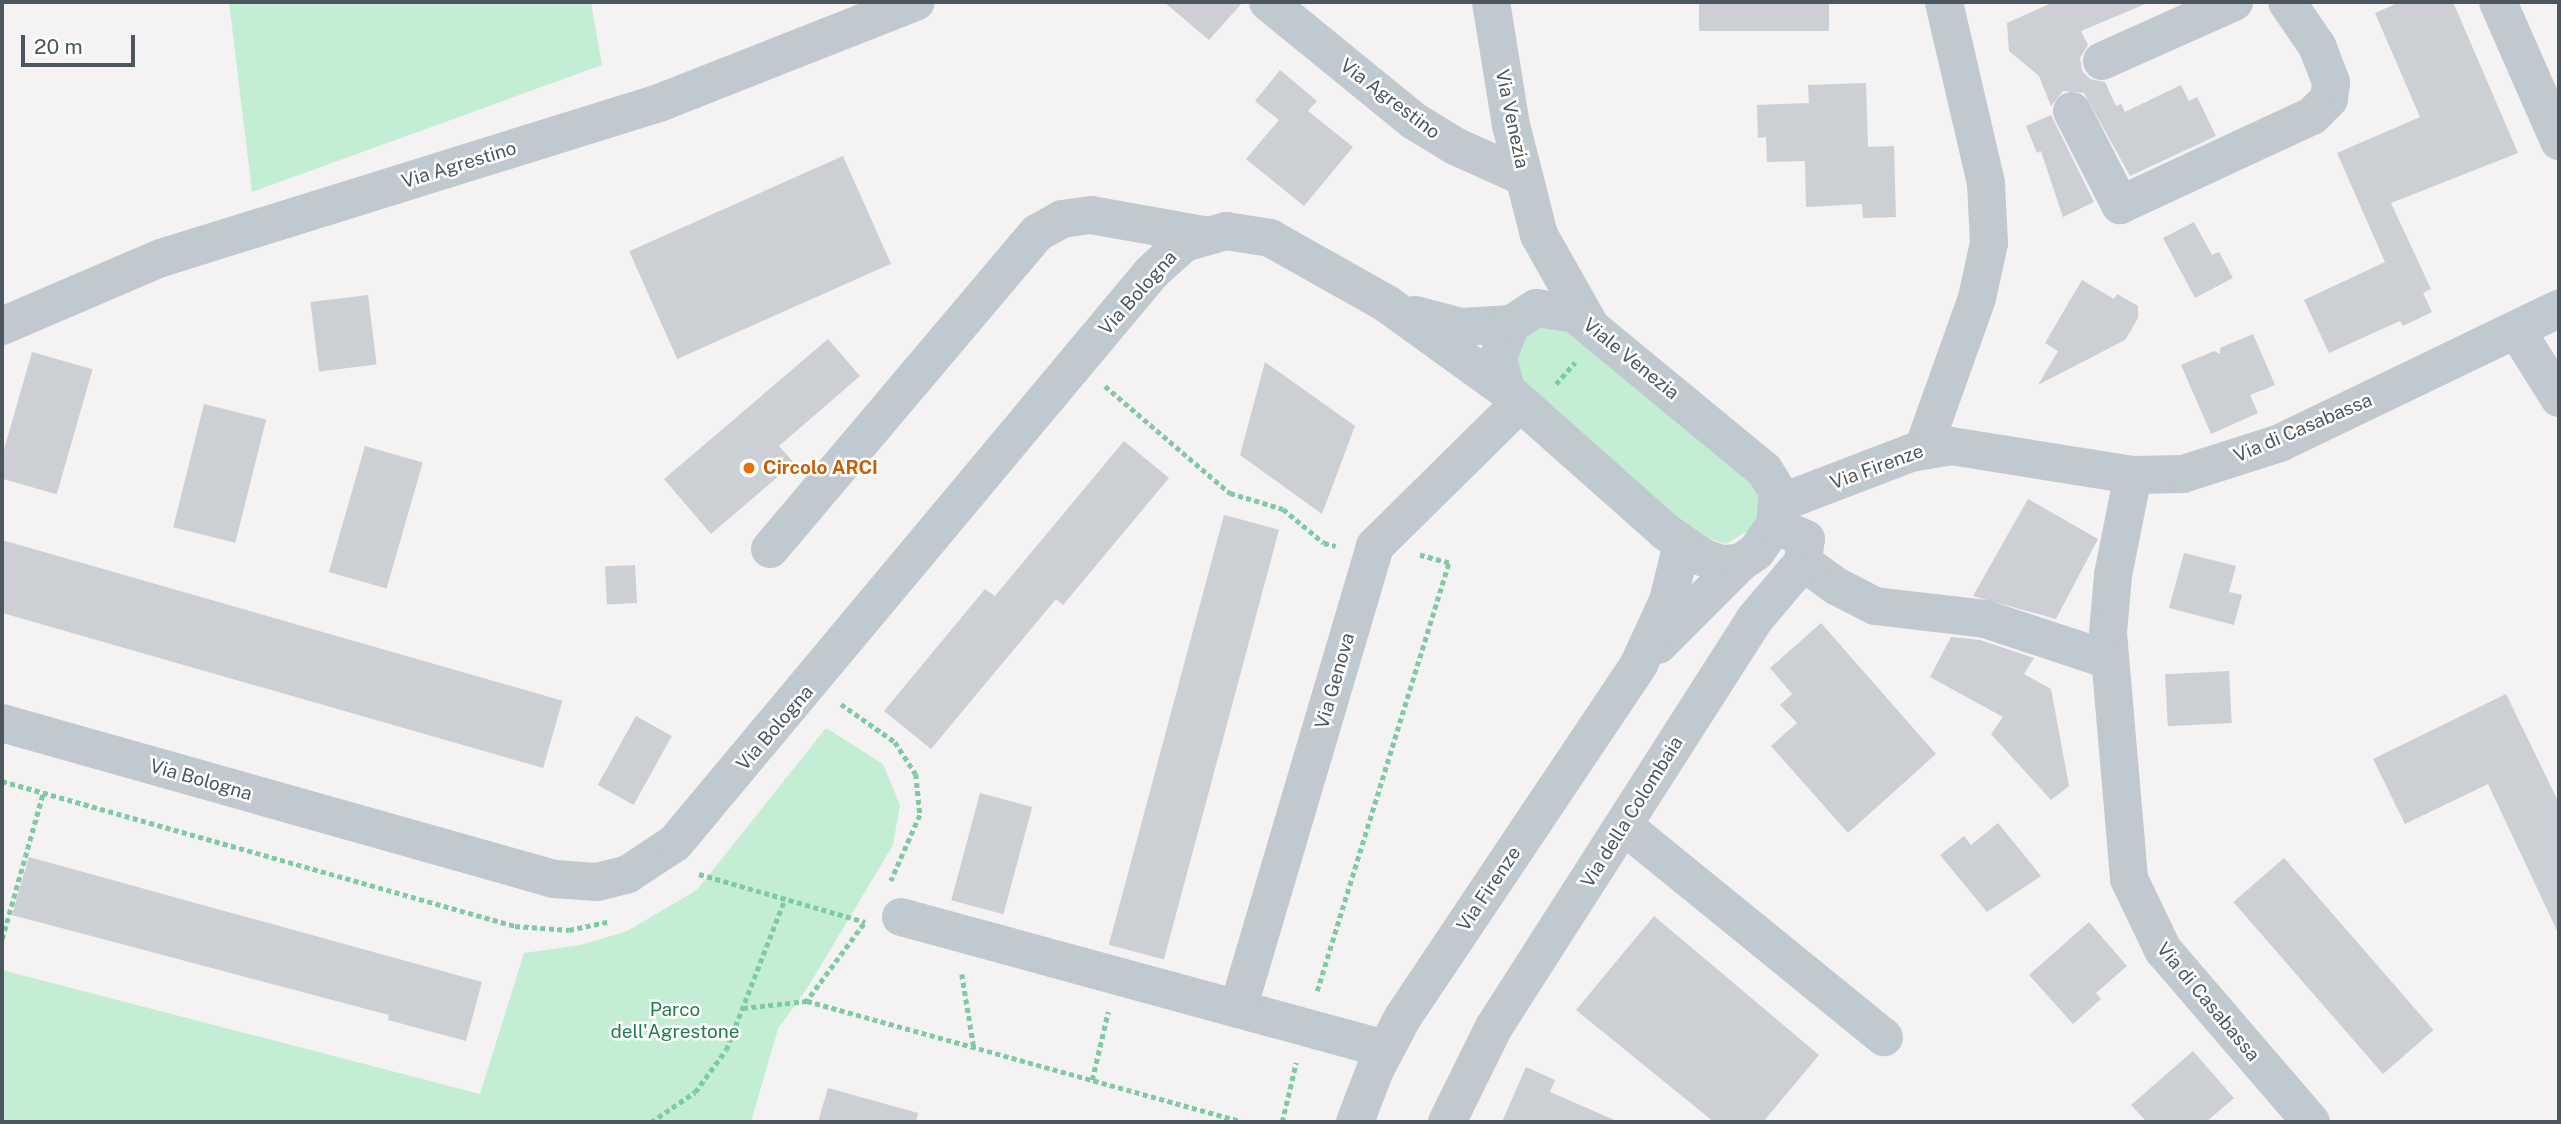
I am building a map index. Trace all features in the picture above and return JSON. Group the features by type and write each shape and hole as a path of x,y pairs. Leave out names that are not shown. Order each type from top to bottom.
{"street":[{"name":"Via Agrestino","path":"2,326 161,258 659,103 916,2"},
{"name":"Via Agrestino","path":"1268,2 1414,121 1457,147 1524,177"},
{"name":"Via Venezia","path":"1491,2 1524,177 1539,234 1586,337"},
{"path":"1923,449 1977,298 1989,243 1986,183 1944,2"},
{"path":"2102,61 2234,2"},
{"path":"2072,111 2120,205 2312,116 2329,99 2331,82 2317,46 2287,2"},
{"path":"2498,2 2559,141"},
{"path":"770,549 1037,233 1062,219 1091,215 1203,235"},
{"name":"Via Bologna","path":"2,723 554,879 597,882 621,877 653,861 675,843 1163,261 1203,235 1237,231 1270,238 1387,304 1512,397 1682,544"},
{"name":"Via Venezia","path":"1515,320 1534,271 1539,234"},
{"name":"Via Bologna","path":"1387,304 1449,325 1515,320"},
{"name":"Viale Venezia","path":"1515,320 1552,307 1586,337 1764,470 1778,514"},
{"name":"Via di Casabassa","path":"2311,1122 2168,957 2135,900 2123,846 2109,660 2113,575 2133,475 2183,474 2280,443 2559,309"},
{"path":"1512,397 1498,358 1515,320"},
{"path":"2516,331 2559,398"},
{"name":"Via Genova","path":"1238,1009 1375,546 1512,397"},
{"name":"Via Firenze","path":"1639,664 1740,563 1756,552 1778,514 1923,449 1966,447 2133,475"},
{"path":"1778,514 1806,539 1803,562 1836,586 1875,606 1985,619 2109,660"},
{"path":"1682,544 1721,564 1740,563"},
{"name":"Via Firenze","path":"1355,1122 1385,1049 1639,664 1662,619 1682,544"},
{"name":"Via della Colombaia","path":"1447,1122 1483,1046 1754,620 1803,562"},
{"path":"1624,826 1884,1038"},
{"path":"901,917 1385,1049"}],"path":[{"path":"1552,388 1586,337"},
{"path":"1078,362 1230,492 1283,509 1324,543 1372,557"},
{"path":"1282,1122 1306,1027 1449,563 1414,553"},
{"path":"2,939 43,793"},
{"path":"651,1122 705,1082 726,1049 785,899"},
{"path":"960,961 974,1048"},
{"path":"743,1008 807,1001"},
{"path":"1092,1080 1110,1006"}],"green space":[{"path":"229,2 591,2 602,65 252,192"},
{"path":"1538,327 1568,327 1758,489 1759,517 1751,529 1726,544 1695,535 1536,406 1512,357 1517,345"},
{"name":"Parco dell'Agrestone","path":"826,728 883,764 900,805 893,845 808,987 778,1029 751,1122 2,1122 2,970 480,1094 524,953 581,945 627,931 697,890"}],"building":[{"path":"1164,2 1243,2 1209,40"},
{"path":"1699,2 1829,2 1829,31 1699,31"},
{"path":"2054,2 2150,2 2081,31 2088,45 2080,58 2082,71 2090,79 2105,82 2116,106 2121,104 2125,112 2181,85 2189,101 2197,97 2216,136 2130,176 2084,93 2063,91 2051,106 2039,76 2009,51 2007,23"},
{"path":"2400,2 2453,2 2518,153 2391,203 2431,289 2423,293 2432,312 2403,326 2400,321 2329,353 2304,300 2385,262 2337,153 2420,117 2375,13"},
{"path":"1280,70 1317,101 1308,111 1353,147 1304,206 1246,159 1279,120 1255,101"},
{"path":"1866,83 1868,147 1894,146 1896,217 1863,218 1862,204 1806,207 1805,161 1767,162 1766,137 1758,138 1757,105 1809,103 1808,85"},
{"path":"2051,115 2094,202 2063,217 2041,151 2037,153 2026,126"},
{"path":"843,156 891,264 677,359 629,251"},
{"path":"2194,222 2212,255 2219,252 2233,278 2195,298 2163,238"},
{"path":"2082,280 2114,299 2117,294 2138,306 2138,318 2125,340 2038,385 2058,351 2045,343"},
{"path":"368,295 377,364 319,372 310,302"},
{"path":"2253,334 2275,385 2250,395 2258,413 2211,434 2181,365 2214,351 2220,354 2220,348"},
{"path":"828,339 860,376 779,446 794,463 711,534 664,479"},
{"path":"32,352 93,369 57,494 2,479 2,457"},
{"path":"1265,362 1355,426 1322,514 1240,455"},
{"path":"204,404 266,419 235,543 173,527"},
{"path":"1124,441 1169,478 1063,605 1056,599 931,749 884,711 985,589 995,596"},
{"path":"365,446 423,463 387,588 329,572"},
{"path":"2028,499 2098,539 2056,619 1973,596"},
{"path":"1224,515 1279,530 1164,960 1109,945"},
{"path":"2,540 562,701 543,768 2,613"},
{"path":"2184,553 2236,566 2229,592 2242,595 2234,625 2169,608"},
{"path":"635,565 637,603 607,605 605,567"},
{"path":"1821,623 1936,754 1848,833 1771,746 1797,723 1780,705 1792,694 1770,668"},
{"path":"1951,637 1980,640 2034,658 2024,674 2051,689 2069,786 2051,800 1991,734 2003,717 1930,677"},
{"path":"2229,671 2232,723 2168,726 2165,674"},
{"path":"2506,694 2559,803 2559,935 2488,784 2405,824 2373,759"},
{"path":"636,716 672,736 634,805 598,785"},
{"path":"980,793 1032,807 1003,914 951,900"},
{"path":"1998,823 2041,876 1987,912 1940,855 1964,836 1971,845"},
{"path":"29,857 482,982 466,1041 388,1020 389,1015 12,915"},
{"path":"2284,858 2434,1030 2383,1074 2233,902"},
{"path":"1654,916 1819,1055 1763,1122 1714,1122 1576,1010"},
{"path":"2089,922 2127,966 2096,993 2101,999 2073,1024 2029,975"},
{"path":"2193,1051 2234,1098 2206,1122 2147,1122 2131,1105"},
{"path":"1526,1067 1555,1080 1550,1092 1619,1122 1502,1122"},
{"path":"828,1088 918,1113 916,1122 818,1122"}],"place":[{"name":"Circolo ARCI","path":"749,468"}]}
